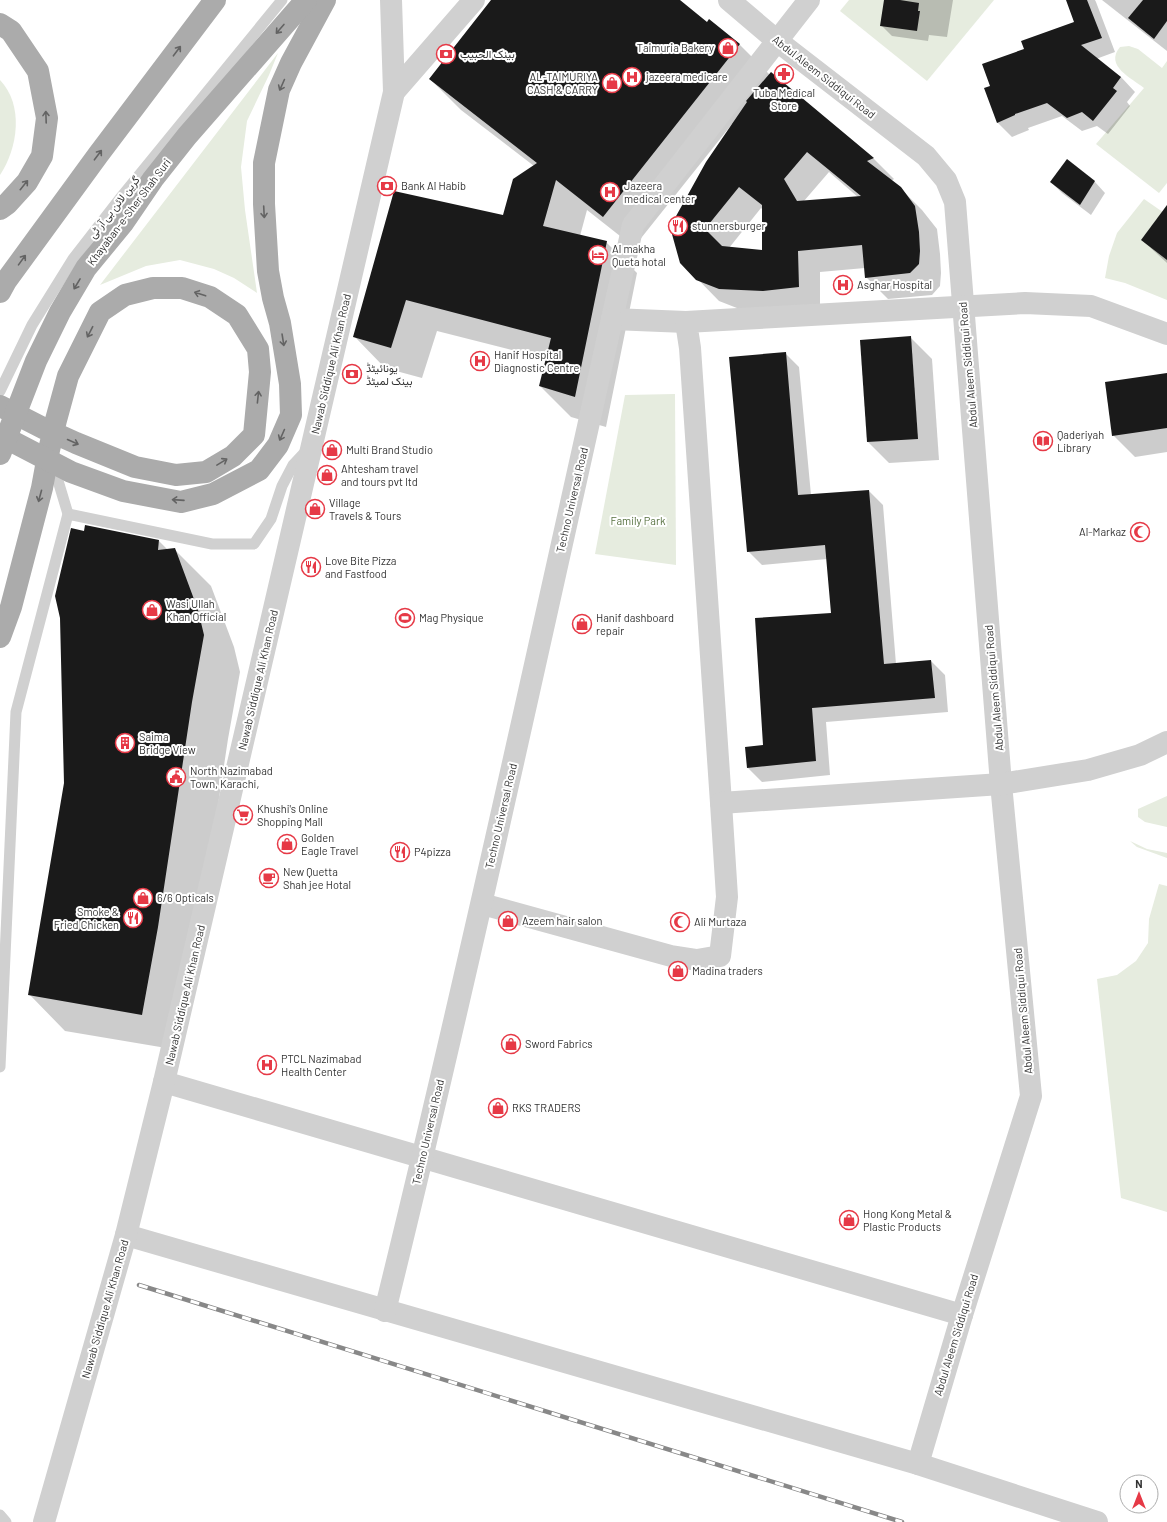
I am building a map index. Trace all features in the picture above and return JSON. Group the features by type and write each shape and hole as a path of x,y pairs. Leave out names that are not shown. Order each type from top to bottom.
{"main road":[{"path":"0,292 6,281 98,155 215,0"},
{"name":"Khayaban-e-Sher Shah Suri","path":"0,454 36,361 60,312 86,268 123,223 153,179 186,136 306,0"},
{"path":"0,435 71,472 123,491 181,502 214,494 259,470 278,445 291,415 290,384 280,323 268,271 264,204 264,163 279,90 325,0"},
{"path":"0,24 11,31 38,71 47,118 42,156 27,182 2,210"},
{"path":"0,406 43,428 69,440 135,467 176,475 206,472 233,456 254,435 260,372 258,349 237,315 210,297 182,288 153,288 125,294 100,312 68,376 49,450 42,488 10,607 0,637"}],"street":[{"path":"391,0 394,92"},
{"name":"Nawab Siddique Ali Khan Road","path":"44,1522 126,1235 164,1082 394,92 474,0"},
{"name":"Abdul Aleem Siddiqui Road","path":"729,0 776,40 926,156 946,180 955,202 1001,784 1031,1096 962,1315 918,1464"},
{"name":"Techno Universal Road","path":"385,1311 482,904 633,226 776,40 809,0"},
{"path":"612,320 686,322 1024,303 1091,306 1167,334"},
{"path":"482,904 671,956 697,960 720,956 728,897 691,356 686,322"},
{"path":"721,803 1001,784 1088,770 1140,755 1167,742"},
{"path":"164,1082 962,1315"},
{"path":"126,1235 918,1464 1097,1522"}],"lane":[{"name":"گرین لائن بی آر ٹی","path":"0,391 32,325 73,259 122,196 282,0"},
{"path":"68,514 212,544 254,544 271,519 282,486 293,464 312,446"},
{"path":"0,1068 16,712 68,514 49,450"},
{"path":"0,1515 6,1522"}],"green space":[{"path":"849,0 994,0 927,81 840,11"},
{"path":"1129,46 1138,49 1162,68 1167,61 1167,183 1159,193 1096,144 1144,88 1127,76 1117,66 1115,60 1116,54 1120,47"},
{"path":"278,53 247,121 241,167 245,210 257,293 234,278 214,269 180,260 146,266 100,285"},
{"path":"0,80 8,90 13,102 16,127 11,152 0,175"},
{"path":"1144,199 1167,215 1167,300 1125,283 1105,278 1109,256 1117,233"},
{"name":"Family Park","path":"675,394 676,565 595,554 625,395"},
{"path":"1167,796 1167,827 1145,822 1138,817 1138,809"},
{"path":"1130,841 1147,849 1167,853 1167,858 1137,847"},
{"path":"1159,884 1167,886 1167,1212 1121,1198 1097,979 1117,975 1136,961 1148,943 1149,919"}],"building":[{"path":"491,0 680,0 707,22 709,19 740,44 603,217 556,180 543,226 607,241 575,397 539,386 551,338 406,300 391,348 353,337 394,191 503,215 513,179 537,163 429,79"},
{"path":"884,0 900,0 919,3 918,11 920,11 917,31 880,26"},
{"path":"1066,0 1087,0 1102,38 1081,45 1121,77 1113,88 1117,91 1093,121 1082,112 1067,118 1047,103 1015,114 997,123 984,88 990,86 982,64 1024,49 1021,41 1074,22"},
{"path":"1143,0 1167,0 1167,21 1154,39 1128,18"},
{"path":"771,72 874,158 867,161 901,187 915,206 919,232 919,264 910,273 865,278 862,245 798,251 799,287 763,291 719,289 696,280 680,263 670,227 706,162 747,102 746,101","holes":["807,152 861,196 797,201 784,179","739,187 762,205 762,250 722,246 705,229"]},
{"path":"1067,159 1095,181 1080,205 1050,182"},
{"path":"1167,205 1167,260 1141,240"},
{"path":"911,336 918,439 867,442 860,340"},
{"path":"786,352 798,495 869,490 884,664 931,660 935,698 812,708 816,761 747,768 745,747 763,745 755,618 831,613 825,545 747,552 729,357"},
{"path":"1167,373 1167,428 1112,436 1105,382"},
{"name":"Saima Bridge View","path":"85,525 159,540 158,550 175,548 198,610 204,635 192,702 158,927 142,1015 28,995 64,783 60,618 55,596 71,528 84,531"}],"railway":[{"path":"139,1285 902,1522"}],"place":[{"name":"Taimuria Bakery","path":"728,48"},
{"name":"بينک الحبيب","path":"446,54"},
{"name":"Tuba Medical Store","path":"784,74"},
{"name":"jazeera medicare","path":"632,77"},
{"name":"AL-TAIMURIYA CASH & CARRY","path":"612,83"},
{"name":"Bank Al Habib","path":"387,186"},
{"name":"Jazeera medical center","path":"610,192"},
{"name":"stunnersburger","path":"678,226"},
{"name":"Al makha Queta hotal","path":"598,255"},
{"name":"Asghar Hospital","path":"843,285"},
{"name":"Hanif Hospital Diagnostic Centre","path":"480,361"},
{"name":"یونائیٹڈ بینک لمیٹڈ","path":"352,374"},
{"name":"Qaderiyah Library","path":"1043,441"},
{"name":"Multi Brand Studio","path":"332,450"},
{"name":"Ahtesham travel and tours pvt ltd","path":"327,475"},
{"name":"Village Travels & Tours","path":"315,509"},
{"name":"Al-Markaz","path":"1140,532"},
{"name":"Love Bite Pizza and Fastfood","path":"311,567"},
{"name":"Wasi Ullah Khan Official","path":"152,610"},
{"name":"Mag Physique","path":"405,618"},
{"name":"Hanif dashboard repair","path":"582,624"},
{"name":"Saima Bridge View","path":"125,743"},
{"name":"North Nazimabad Town, Karachi,","path":"176,777"},
{"name":"Khushi's Online Shopping Mall","path":"243,815"},
{"name":"Golden Eagle Travel","path":"287,844"},
{"name":"P4pizza","path":"400,852"},
{"name":"New Quetta Shah jee Hotal","path":"269,878"},
{"name":"6/6 Opticals","path":"143,898"},
{"name":"Smoke & Fried Chicken","path":"133,918"},
{"name":"Azeem hair salon","path":"508,921"},
{"name":"Ali Murtaza","path":"680,922"},
{"name":"Madina traders","path":"678,971"},
{"name":"Sword Fabrics","path":"511,1044"},
{"name":"PTCL Nazimabad Health Center","path":"267,1065"},
{"name":"RKS TRADERS","path":"498,1108"},
{"name":"Hong Kong Metal & Plastic Products","path":"849,1220"}]}
